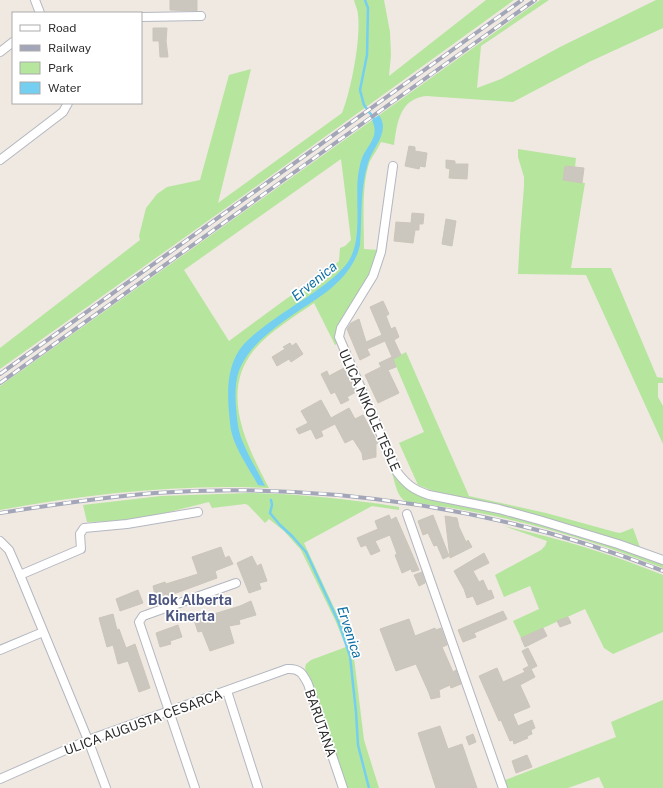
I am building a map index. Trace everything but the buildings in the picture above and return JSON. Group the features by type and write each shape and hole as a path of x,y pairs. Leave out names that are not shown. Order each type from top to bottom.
{"street":[{"path":"35,0 40,12"},
{"path":"142,17 201,16"},
{"path":"0,52 12,43"},
{"path":"0,160 63,112 67,104"},
{"name":"ULICA NIKOLE TESLE","path":"394,166 381,252 373,276 341,328 339,337 397,472 406,483 429,495 499,509 539,520 618,544 663,560"},
{"path":"20,575 81,549 80,534 84,528 127,524 198,512"},
{"path":"407,514 503,788"},
{"path":"0,541 9,550 20,575 88,740 106,788"},
{"path":"195,788 139,622 143,616 236,583"},
{"path":"0,650 43,632"},
{"name":"BARUTANA","path":"287,669 295,668 299,670 308,684 343,788"},
{"name":"ULICA AUGUSTA CESARCA","path":"0,779 88,740 168,710 227,691 287,669"},
{"path":"227,691 258,788"}],"green space":[{"path":"354,0 384,0 390,32 391,55 389,76 486,0 514,0 0,369 0,348 140,240 139,236 146,208 157,194 167,187 200,180 229,75 251,69 218,203 342,113 352,79 357,51 359,25 358,13"},
{"path":"540,0 549,0 481,46 477,88 501,79 560,47 656,0 663,0 663,28 589,62 513,102 426,96 417,98 405,107 401,113 394,145 381,142 370,161 367,170 364,192 364,249 379,250 372,272 338,343 335,345 314,303 282,325 260,343 244,367 238,384 240,419 252,455 269,488 235,487 167,489 67,499 0,510 0,386","holes":["341,159 351,240 345,246 340,248 339,261 327,272 286,299 229,341 184,270"]},
{"path":"518,149 576,158 575,167 565,166 563,180 585,183 571,268 611,268 657,377 663,378 663,383 658,383 658,397 663,406 663,444 586,275 518,274 524,177 518,157"},
{"path":"406,352 469,496 546,513 620,533 633,528 641,550 455,496 438,493 418,485 399,443 424,432 393,359"},
{"path":"395,472 407,488 557,527 663,563 663,568 601,545 537,526 505,518 439,506 407,502 401,497 397,489 392,473"},
{"path":"249,493 324,497 399,507 399,510 372,506 304,543 357,657 354,658 364,740 379,788 347,788 305,668 306,664 311,660 346,647 336,622 301,550 284,531 269,519 265,523 248,505 245,504 212,508 209,502 141,519 87,522 83,505 161,496"},
{"path":"504,526 585,547 663,575 663,632 613,654 604,648 585,609 521,638 513,621 539,609 530,586 504,597 495,575 541,550 547,541"},
{"path":"663,700 663,788 604,788 599,777 568,788 506,788 503,781 616,737 611,722"}],"water":[{"path":"379,115 382,121 382,134 370,157 365,173 362,193 360,245 354,262 343,277 329,290 284,321 264,337 247,356 239,371 236,392 238,424 244,446 265,486 258,485 240,453 231,432 228,386 231,368 238,351 249,339 273,320 322,287 337,275 348,262 353,253 357,232 358,176 364,153 374,136 375,131 372,120"}],"waterway":[{"name":"Ervenica","path":"365,0 368,8 367,55 360,90 364,105 375,120"},
{"name":"Ervenica","path":"271,500 272,505 270,513 306,552 339,623 350,656 358,745 369,788"}],"railway":[{"path":"0,374 522,0"},
{"path":"0,383 535,0"},
{"path":"0,513 58,504 155,493 219,490 284,491 349,496 414,504 478,516 541,531 603,549 663,571"}],"district":[{"name":"Blok Alberta Kinerta","path":"190,608"}]}
